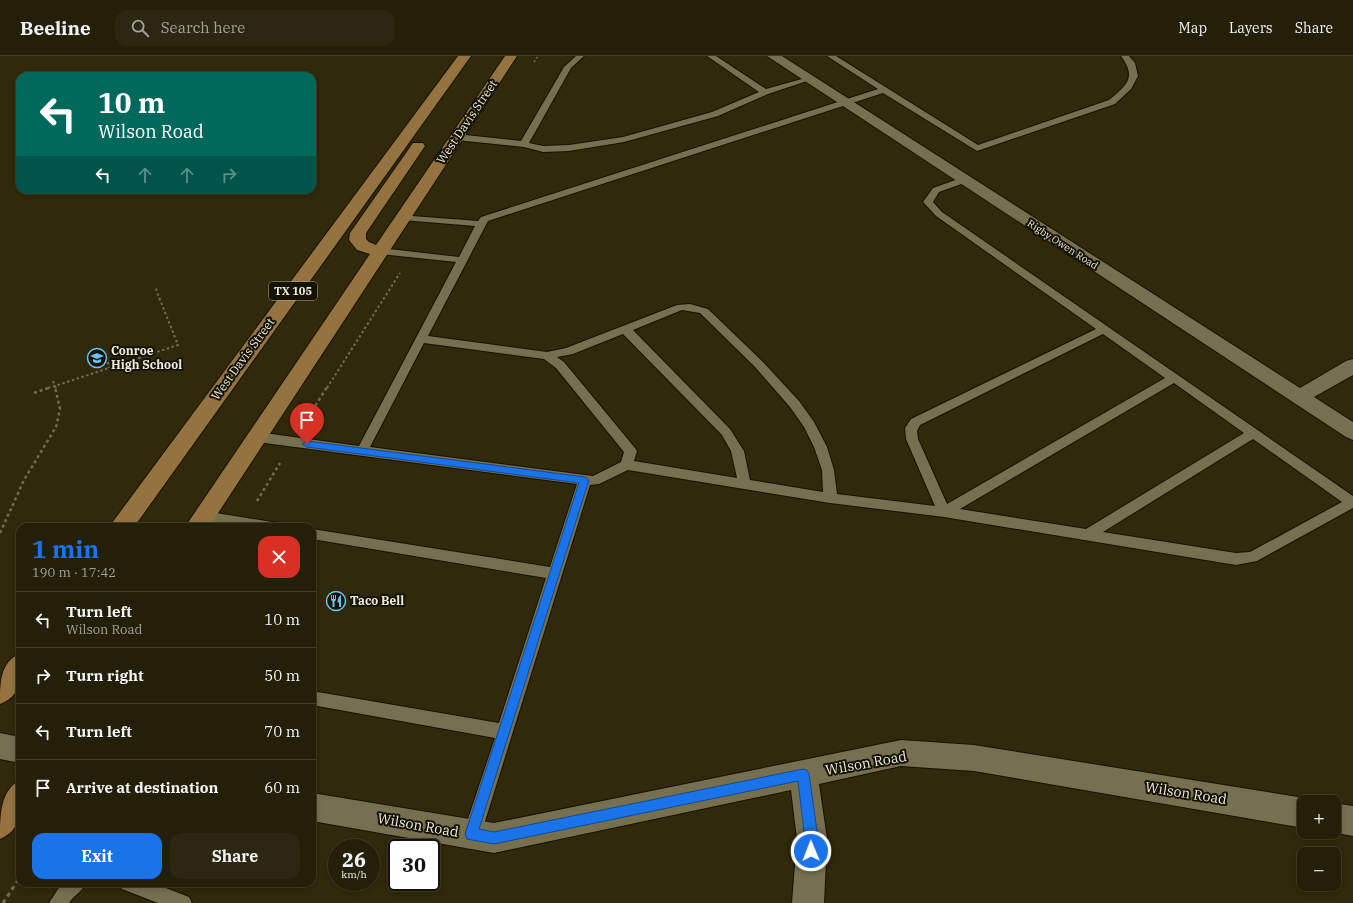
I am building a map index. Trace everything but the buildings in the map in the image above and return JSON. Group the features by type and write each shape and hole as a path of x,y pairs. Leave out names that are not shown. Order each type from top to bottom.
{"main road":[{"name":"West Davis Street","path":"124,523 465,56"},
{"name":"West Davis Street","path":"201,521 402,217 511,56"},
{"path":"380,251 363,246 357,240 358,233 427,131 421,117"},
{"path":"0,692 16,670"},
{"path":"0,824 16,800"}],"street":[{"name":"Rigby Owen Road","path":"773,56 1353,432"},
{"path":"1299,397 1353,366"},
{"path":"0,746 16,749"},
{"name":"Wilson Road","path":"316,808 494,838 901,753 974,758 1297,812"},
{"path":"803,774 812,838 808,903"},
{"path":"1341,819 1353,821"}],"lane":[{"path":"524,144 568,67 580,56"},
{"path":"711,56 765,92"},
{"path":"831,56 977,148 1112,102 1128,87 1136,72 1125,56"},
{"path":"456,137 524,144 543,149 569,148 624,139 715,114 765,92 809,79"},
{"path":"362,451 484,219 884,90"},
{"path":"257,437 594,481 627,465 830,498 944,512 1236,559 1252,557 1353,502 939,214 928,202 936,190 964,180"},
{"path":"402,217 481,224"},
{"path":"380,251 462,260"},
{"path":"420,339 547,356 569,350 681,307 690,306 704,311 786,393 809,424 821,449 828,471 830,498"},
{"path":"625,329 726,432 737,446 741,458 744,484"},
{"path":"944,512 912,439 910,431 912,424 1104,329"},
{"path":"547,356 560,364 631,451 627,465"},
{"path":"944,512 1174,378"},
{"path":"1086,536 1254,433"},
{"path":"472,834 585,480"},
{"path":"201,521 250,523"},
{"path":"316,535 555,574"},
{"path":"316,699 505,732"},
{"path":"58,903 66,891 72,887"},
{"path":"139,887 183,903"}],"path":[{"path":"534,62 538,56"},
{"path":"244,522 411,255"},
{"path":"34,393 178,345 155,287"},
{"path":"108,362 110,368"},
{"path":"0,533 24,480 56,427 60,409 53,381"},
{"path":"3,903 16,883"}],"place":[{"name":"Conroe High School","path":"97,358"},
{"name":"Taco Bell","path":"336,601"}],"route":[{"path":"307,444 585,480 472,834 494,838 803,774 812,838 811,851"}]}
